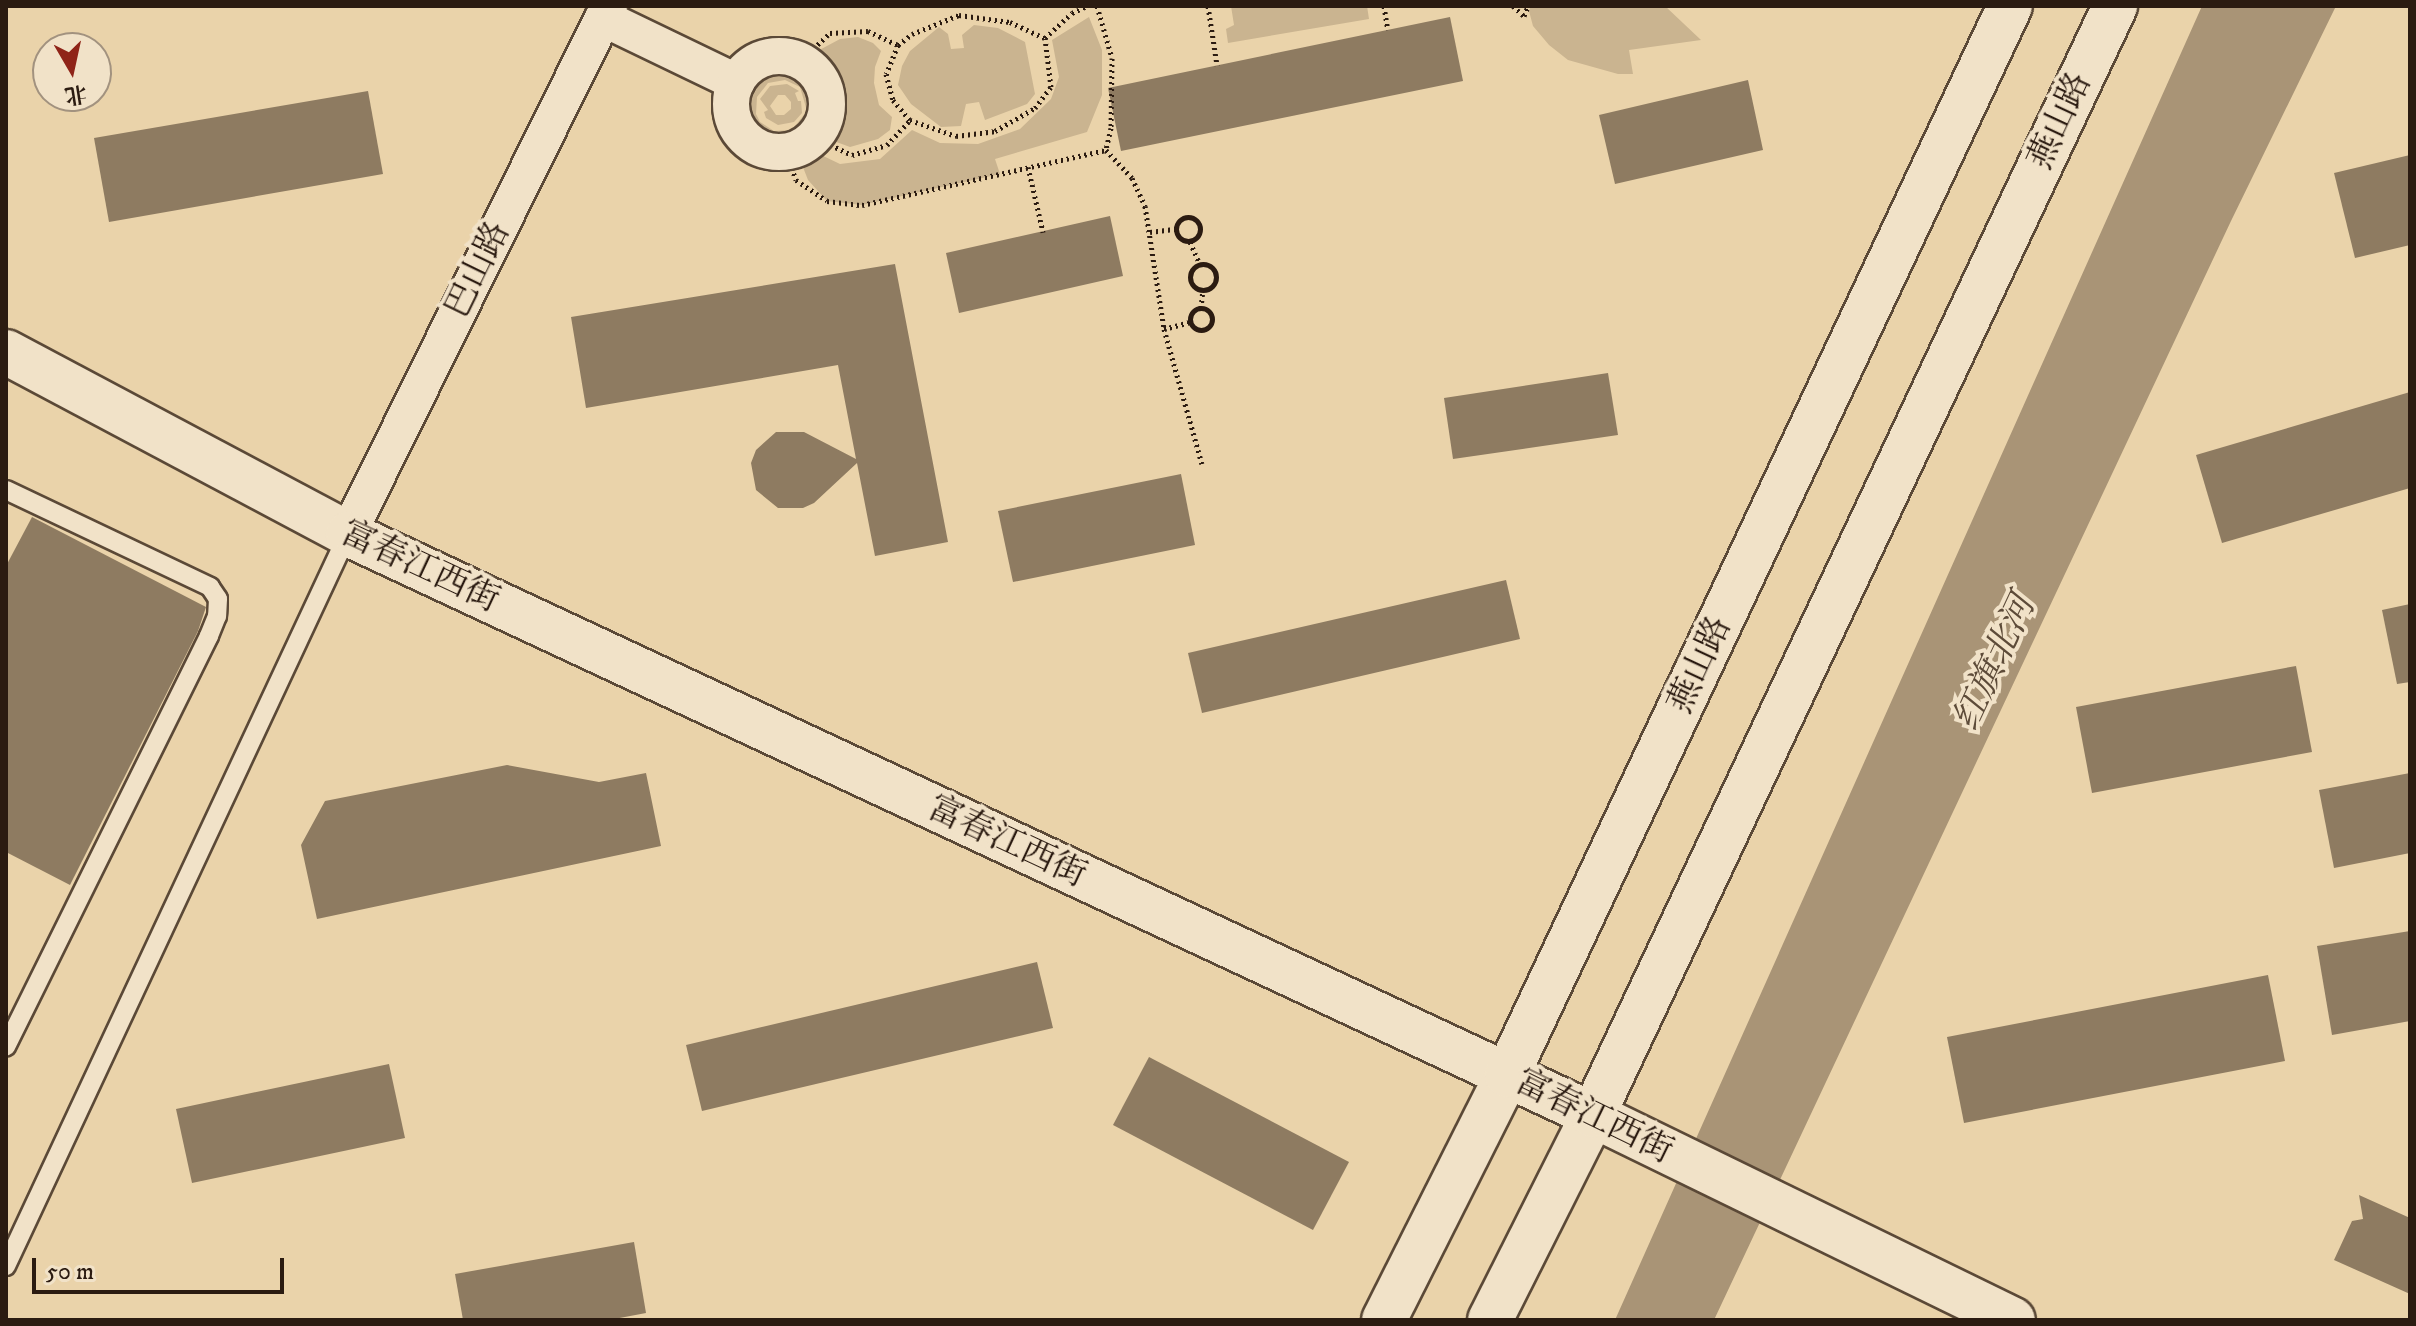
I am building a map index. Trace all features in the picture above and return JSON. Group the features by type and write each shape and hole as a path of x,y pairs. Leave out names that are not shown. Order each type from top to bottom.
{"main road":[{"name":"燕山路","path":"1384,1320 1507,1075 2010,6"},
{"name":"燕山路","path":"1490,1320 1593,1115 2115,6"},
{"name":"富春江西街","path":"6,352 348,534 1593,1115 2013,1320"}],"street":[{"path":"606,12 736,82"},
{"name":"巴山路","path":"348,534 606,12"},
{"path":"776,56 800,61 819,76 826,91 823,123 800,144 756,146 735,125 731,95 736,82 746,69 760,60 776,56"}],"lane":[{"path":"6,490 210,587 218,599 217,616 209,636 6,1047"},
{"path":"6,1266 348,534"}],"path":[{"path":"1045,38 1072,13 1087,6"},
{"path":"1097,6 1112,58 1111,128 1106,150"},
{"path":"1208,6 1217,65"},
{"path":"1384,6 1388,30"},
{"path":"1513,6 1524,16 1528,6"},
{"path":"959,15 1010,22 1045,38 1051,87 1035,108 995,131 956,136 910,120 893,100 886,74 898,45 912,34 959,15"},
{"path":"800,61 830,33 868,31 898,45"},
{"path":"910,120 887,145 852,155 800,144 796,180 827,201 862,205 1106,150"},
{"path":"1106,150 1132,178 1145,206 1164,329 1202,464"},
{"path":"1028,167 1043,232"},
{"path":"1176,229 1183,218 1192,217 1199,222 1200,234 1190,242"},
{"path":"1150,232 1176,229"},
{"path":"1176,229 1179,238 1190,242 1200,264 1213,268 1216,276 1211,287 1203,289"},
{"path":"1200,264 1192,271 1191,279 1203,289"},
{"path":"1201,308 1203,289"},
{"path":"1191,322 1193,313 1201,308"},
{"path":"1191,322 1199,330 1211,324 1210,314 1201,308"},
{"path":"1164,329 1191,322"}],"shaded area":[{"path":"1231,6 1367,6 1369,19 1228,43 1226,29 1234,25"},
{"path":"1531,6 1665,6 1701,40 1629,50 1633,74 1618,74 1568,60 1549,45 1533,26 1529,11"},
{"path":"1089,17 1102,50 1102,95 1087,132 995,159 1000,174 862,205 827,201 808,180 801,162 817,153 840,164 880,159 912,130 940,143 978,144 1020,129 1051,99 1059,77 1052,40"},
{"path":"974,25 998,28 1025,42 1035,94 1027,104 985,120 979,102 966,104 961,126 941,127 911,104 898,85 902,66 910,51 939,27 948,34 951,49 964,48 962,35"},
{"path":"858,37 873,43 881,51 875,67 874,83 879,105 892,117 890,130 878,139 850,147 831,140 839,127 840,85 812,54 840,39"},
{"path":"786,71 807,81 816,99 816,110 813,120 798,135 777,139 756,128 747,106 749,95 763,76","holes":["785,80 800,87 807,111 792,130 774,131 760,122 756,114 757,97 768,83"]},
{"path":"787,84 799,91 795,93 801,101 802,113 794,122 778,125 766,118 764,112 768,110 760,99 770,86","holes":["778,95 785,95 791,102 791,109 784,115 776,115 770,106"]}],"water":[{"name":"红旗北河","path":"2202,6 2336,6 2231,221 1714,1320 1615,1320"}],"building":[{"path":"1450,17 1463,81 1121,151 1108,88"},
{"path":"1748,80 1763,150 1615,184 1599,115"},
{"path":"368,91 383,174 109,222 94,138"},
{"path":"2410,155 2410,245 2355,258 2334,173"},
{"path":"1110,216 1123,276 959,313 946,253"},
{"path":"895,264 948,542 875,556 857,463 814,503 803,508 778,508 756,490 751,463 756,450 776,432 804,432 856,459 838,365 586,408 571,317"},
{"path":"1608,373 1618,435 1453,459 1444,398"},
{"path":"2410,392 2410,488 2222,543 2196,455"},
{"path":"1181,474 1195,545 1013,582 998,511"},
{"path":"32,517 206,607 198,631 70,885 6,852 6,566"},
{"path":"1506,580 1520,639 1202,713 1188,653"},
{"path":"2410,604 2410,682 2397,684 2382,610"},
{"path":"2296,666 2312,752 2092,793 2076,707"},
{"path":"507,765 599,782 646,773 661,846 317,919 301,845 325,801"},
{"path":"2410,773 2410,853 2334,868 2319,790"},
{"path":"2410,931 2410,1021 2332,1035 2317,946"},
{"path":"1037,962 1053,1028 702,1111 686,1045"},
{"path":"2268,975 2285,1061 1964,1123 1947,1037"},
{"path":"1149,1057 1349,1162 1313,1230 1113,1125"},
{"path":"389,1064 405,1138 192,1183 176,1109"},
{"path":"2359,1195 2410,1218 2410,1294 2334,1260 2352,1221 2363,1219"},
{"path":"634,1242 646,1313 609,1320 463,1320 455,1274"}]}
